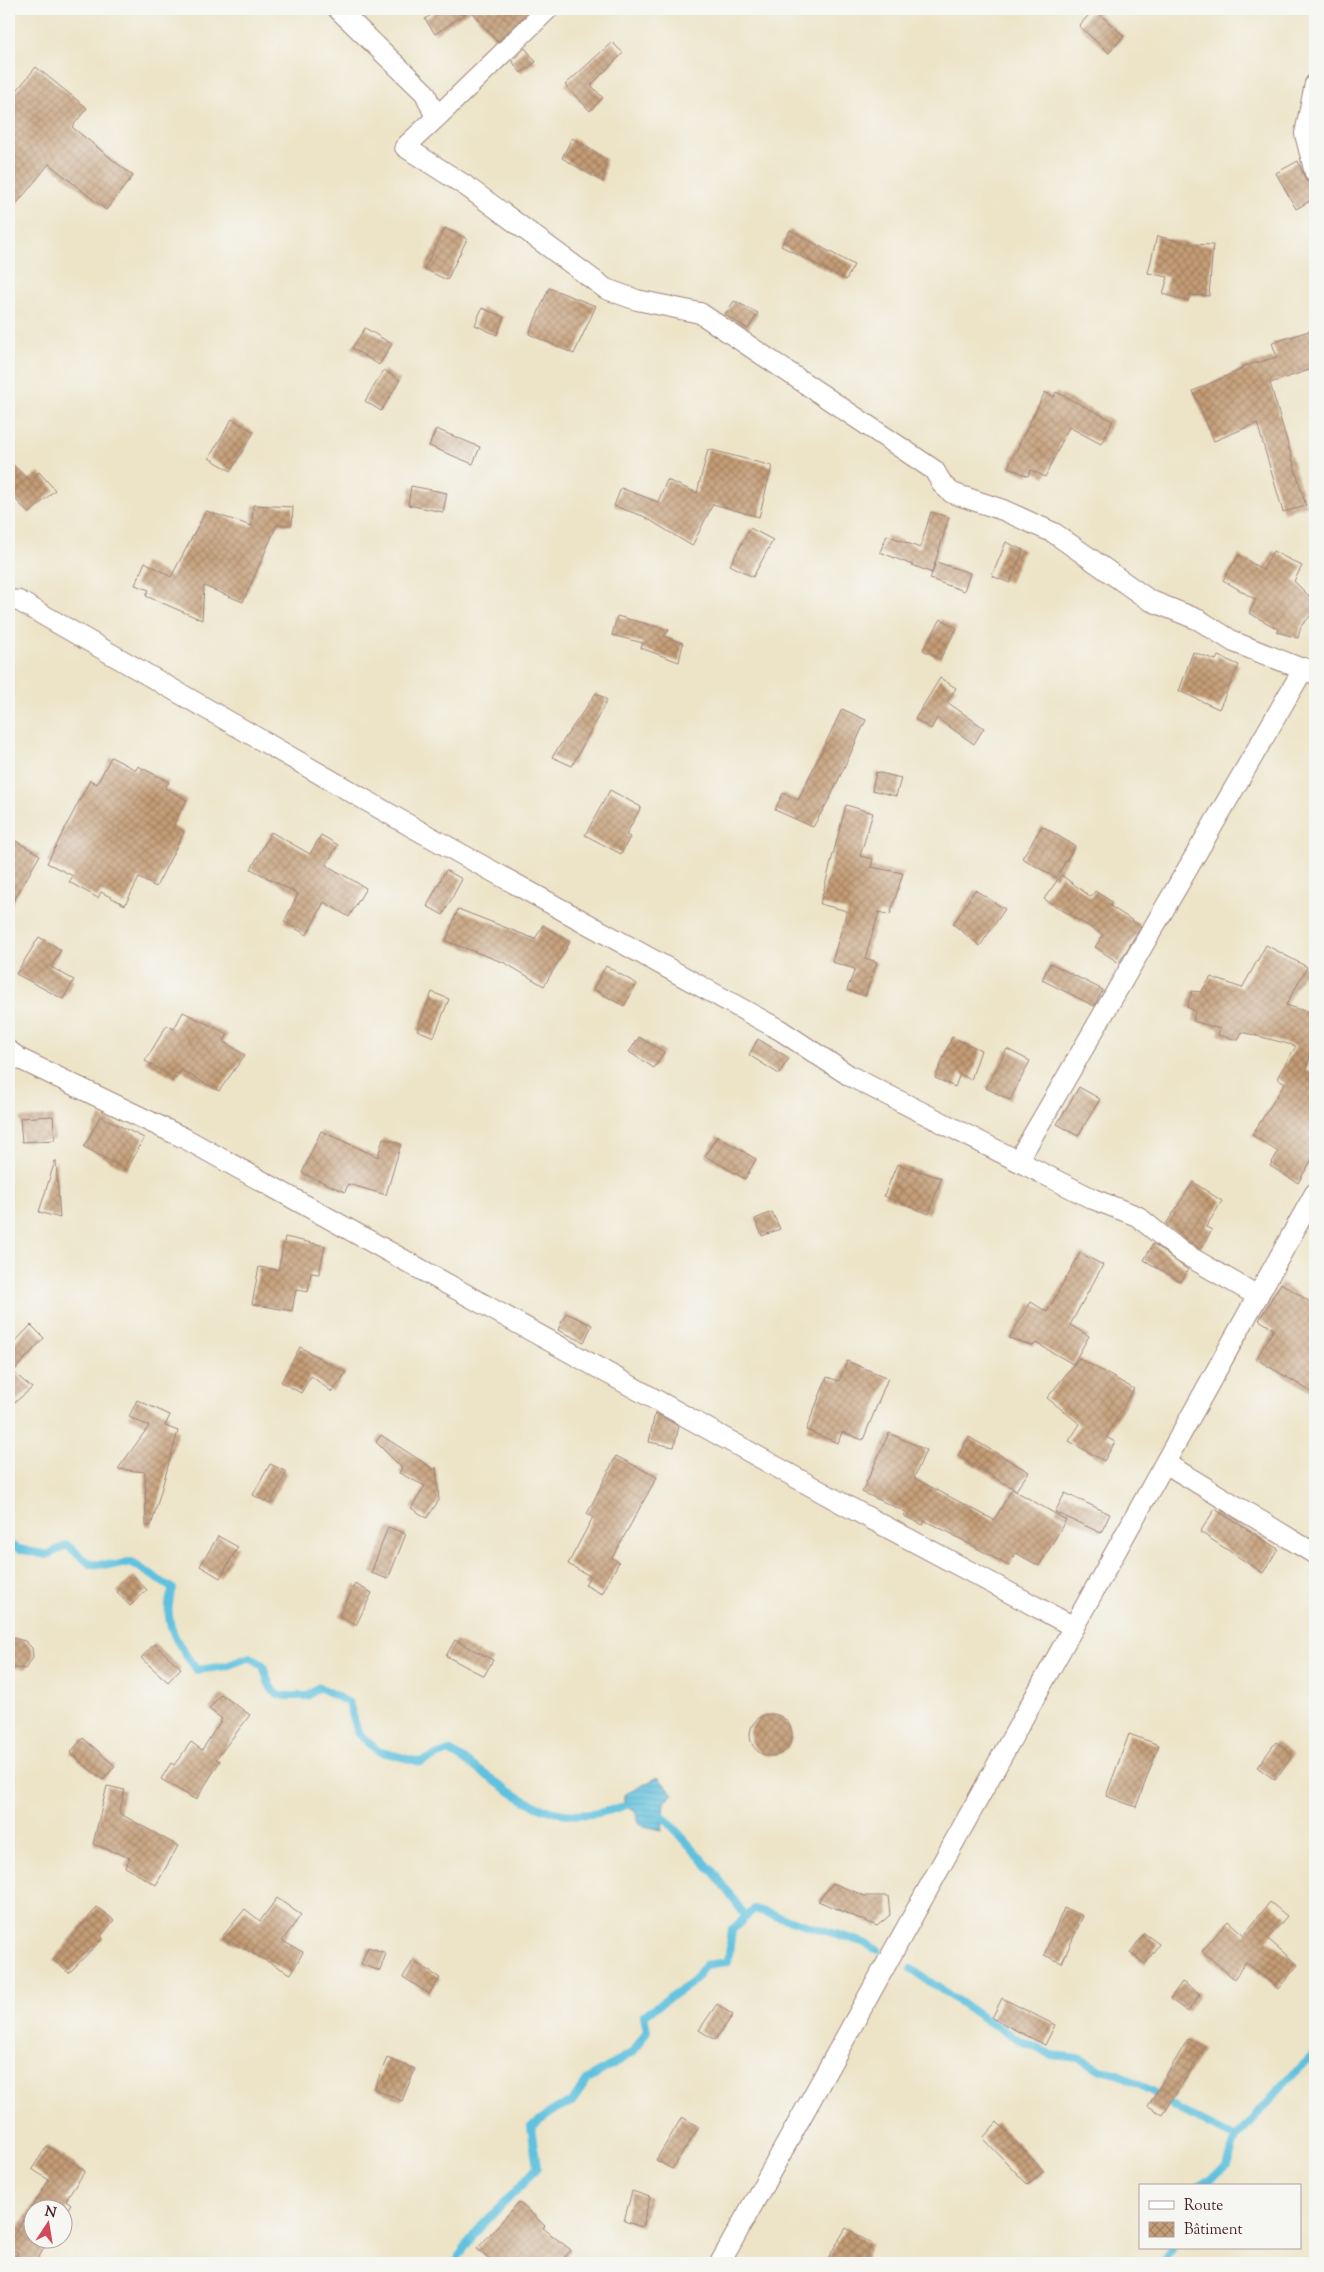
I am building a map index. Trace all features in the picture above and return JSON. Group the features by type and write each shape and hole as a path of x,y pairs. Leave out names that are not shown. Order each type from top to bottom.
{"street":[{"path":"338,9 425,93 436,118"},
{"path":"548,9 404,147 466,186 606,289 637,300 700,313 934,470 942,485 952,493 1004,510 1054,533 1149,600 1199,620 1234,642 1310,671 1018,1161"},
{"path":"1315,84 1305,134 1315,173"},
{"path":"9,600 19,601 414,828 780,1030 850,1076 1093,1200 1137,1216 1183,1253 1258,1296"},
{"path":"9,1051 20,1059 186,1139 848,1506 1074,1627"},
{"path":"720,2263 1315,1192"},
{"path":"1165,1463 1315,1554"}],"water":[{"path":"658,1777 673,1794 664,1802 662,1830 640,1825 635,1811 624,1806 624,1795"}],"building":[{"path":"440,9 531,9 497,42 471,10 435,34 425,19"},
{"path":"1094,9 1124,36 1109,53 1079,26"},
{"path":"612,42 623,53 591,85 603,98 590,111 565,85"},
{"path":"525,48 536,62 521,73 512,61"},
{"path":"36,67 87,108 72,127 133,176 106,210 49,164 9,213 9,100"},
{"path":"572,138 606,159 603,182 562,158"},
{"path":"1298,161 1306,181 1315,190 1315,198 1296,209 1276,173"},
{"path":"445,228 467,239 447,280 424,269"},
{"path":"790,230 854,265 846,280 781,246"},
{"path":"1157,236 1191,244 1213,245 1209,296 1190,295 1188,301 1163,294 1168,277 1148,273"},
{"path":"549,288 596,306 574,354 529,334"},
{"path":"734,301 758,313 748,329 725,315"},
{"path":"482,308 504,317 497,335 475,325"},
{"path":"365,328 392,344 379,365 352,348"},
{"path":"1315,329 1315,368 1270,383 1306,506 1283,512 1257,423 1214,441 1193,391 1242,369 1241,367 1277,357 1272,343"},
{"path":"384,370 400,380 381,411 365,401"},
{"path":"1045,392 1054,397 1056,392 1113,421 1101,444 1069,427 1045,477 1031,470 1028,476 1008,467"},
{"path":"232,419 254,432 231,471 209,458"},
{"path":"436,429 480,447 473,464 429,446"},
{"path":"708,449 772,466 759,517 713,504 692,546 643,516 614,506 621,488 658,502 667,480 697,493"},
{"path":"9,461 29,480 39,472 55,490 29,514 9,492"},
{"path":"411,486 447,493 443,512 408,505"},
{"path":"253,505 293,507 292,525 277,525 243,602 204,586 202,620 146,596 149,590 135,585 145,562 171,577 206,511 252,526"},
{"path":"931,512 949,517 932,573 880,552 887,535 920,548"},
{"path":"750,528 773,540 753,577 730,565"},
{"path":"1006,542 1023,550 1010,583 992,576"},
{"path":"1273,551 1302,566 1294,581 1315,602 1315,611 1301,626 1298,638 1277,632 1278,629 1249,613 1256,600 1223,580 1239,555 1263,570"},
{"path":"936,562 970,573 964,591 930,579"},
{"path":"617,616 669,630 664,636 683,643 679,662 641,648 643,643 612,635"},
{"path":"941,619 957,628 940,659 923,650"},
{"path":"1193,652 1216,660 1218,656 1239,665 1219,709 1179,691"},
{"path":"940,678 956,688 947,702 984,728 974,744 937,718 931,729 915,719"},
{"path":"596,693 607,700 572,766 552,757"},
{"path":"842,709 866,720 830,798 813,827 775,810 783,793 798,800"},
{"path":"111,757 136,770 138,766 169,782 165,788 187,800 173,826 184,832 156,887 139,878 125,905 101,892 98,898 69,882 73,876 47,863 90,780 97,784"},
{"path":"876,772 901,778 896,796 872,790"},
{"path":"610,790 641,807 626,835 630,837 621,854 585,835"},
{"path":"846,805 873,813 860,856 873,859 871,867 903,873 890,915 879,912 865,958 877,962 865,996 847,990 855,969 832,962 847,911 820,904"},
{"path":"1042,826 1075,846 1056,878 1022,858"},
{"path":"271,832 310,854 321,835 338,845 326,865 366,888 349,917 324,902 307,935 284,922 298,894 251,869"},
{"path":"9,837 40,855 9,909"},
{"path":"446,870 462,879 443,915 427,906"},
{"path":"1061,875 1091,897 1095,891 1112,902 1110,906 1141,926 1119,963 1095,947 1103,935 1044,899"},
{"path":"975,890 1005,909 980,946 953,924"},
{"path":"458,909 535,939 543,925 570,942 544,986 505,963 446,941"},
{"path":"39,937 61,950 51,967 74,980 63,999 16,974"},
{"path":"1266,945 1307,967 1286,1005 1315,1014 1315,1037 1306,1070 1315,1075 1315,1154 1298,1183 1270,1166 1278,1152 1252,1135 1285,1083 1277,1078 1296,1046 1242,1032 1238,1040 1218,1035 1220,1029 1193,1021 1195,1011 1187,1007 1192,991 1201,992 1211,977 1242,988"},
{"path":"1050,963 1103,990 1094,1006 1042,980"},
{"path":"606,966 637,984 624,1006 593,989"},
{"path":"432,992 449,999 434,1037 417,1030"},
{"path":"183,1012 228,1034 224,1042 245,1055 219,1091 181,1070 176,1079 145,1061 167,1025 174,1029"},
{"path":"639,1037 664,1052 654,1068 629,1052"},
{"path":"952,1037 981,1050 971,1080 960,1074 955,1087 935,1078"},
{"path":"758,1039 789,1058 779,1074 749,1055"},
{"path":"1007,1049 1030,1061 1010,1100 986,1088"},
{"path":"1079,1087 1100,1099 1078,1136 1057,1124"},
{"path":"53,1116 55,1140 22,1142 20,1118"},
{"path":"100,1116 144,1138 127,1170 84,1147"},
{"path":"321,1131 378,1157 383,1138 401,1144 386,1195 348,1184 345,1192 302,1173"},
{"path":"717,1136 756,1159 745,1179 705,1156"},
{"path":"56,1161 60,1218 39,1212"},
{"path":"897,1164 941,1178 929,1214 884,1196"},
{"path":"1193,1182 1222,1201 1206,1227 1212,1230 1200,1249 1166,1224"},
{"path":"772,1212 780,1229 762,1236 755,1219"},
{"path":"285,1237 325,1246 319,1274 311,1273 308,1292 296,1290 292,1311 252,1304 259,1267 278,1270"},
{"path":"1153,1244 1188,1270 1181,1282 1144,1260"},
{"path":"1080,1253 1103,1265 1070,1325 1089,1336 1073,1364 1036,1343 1033,1346 1009,1338 1031,1302 1047,1312"},
{"path":"1281,1283 1315,1305 1315,1394 1256,1359 1274,1329 1259,1320"},
{"path":"566,1313 592,1325 584,1342 558,1330"},
{"path":"31,1325 44,1338 13,1372 32,1388 9,1407 9,1348"},
{"path":"300,1347 346,1373 332,1392 311,1376 301,1393 281,1382"},
{"path":"1079,1358 1134,1389 1106,1437 1115,1442 1104,1461 1069,1441 1080,1424 1047,1398"},
{"path":"847,1361 888,1378 863,1440 842,1432 838,1443 806,1430 827,1377 839,1381"},
{"path":"137,1400 170,1415 165,1426 178,1431 151,1526 146,1526 145,1472 118,1469 149,1426 129,1417"},
{"path":"655,1413 679,1426 674,1447 649,1442"},
{"path":"889,1433 926,1450 914,1478 994,1520 1012,1489 1066,1520 1039,1566 1016,1553 1009,1566 948,1532 925,1521 923,1525 904,1516 906,1512 862,1492"},
{"path":"381,1435 435,1470 436,1467 439,1500 427,1518 411,1508 425,1486 399,1473 402,1468 376,1442"},
{"path":"969,1437 1029,1472 1016,1490 958,1456"},
{"path":"616,1456 657,1477 612,1558 619,1562 602,1594 585,1585 590,1576 568,1564 593,1517 587,1514"},
{"path":"270,1464 287,1472 270,1504 253,1495"},
{"path":"1065,1493 1110,1514 1101,1533 1055,1512"},
{"path":"1215,1509 1278,1549 1263,1573 1200,1532"},
{"path":"388,1527 406,1534 388,1579 371,1573"},
{"path":"218,1536 238,1547 220,1578 200,1566"},
{"path":"134,1576 147,1590 130,1606 117,1592"},
{"path":"355,1584 372,1593 356,1625 339,1616"},
{"path":"9,1637 25,1641 32,1648 33,1658 25,1669 9,1667"},
{"path":"455,1640 493,1660 484,1676 446,1656"},
{"path":"154,1644 181,1668 168,1682 141,1658"},
{"path":"221,1694 250,1715 216,1759 220,1761 196,1800 161,1779 171,1763 174,1765 191,1742 202,1750 222,1719 209,1709"},
{"path":"771,1714 786,1720 792,1735 786,1750 771,1756 756,1750 750,1735 756,1720"},
{"path":"1129,1734 1159,1745 1136,1807 1106,1796"},
{"path":"83,1738 115,1766 103,1780 70,1753"},
{"path":"1276,1742 1293,1755 1275,1780 1257,1767"},
{"path":"107,1786 125,1790 119,1813 178,1846 156,1885 125,1867 130,1858 93,1844"},
{"path":"833,1883 865,1896 888,1896 890,1915 877,1926 818,1901"},
{"path":"277,1898 301,1915 282,1941 303,1952 291,1974 222,1937 245,1909 260,1921"},
{"path":"1270,1902 1287,1916 1268,1939 1298,1965 1278,1989 1246,1962 1234,1979 1202,1951 1228,1921 1244,1935"},
{"path":"97,1907 114,1920 101,1936 103,1938 69,1973 53,1960"},
{"path":"1064,1908 1083,1916 1062,1963 1044,1955"},
{"path":"1144,1933 1159,1944 1145,1964 1130,1953"},
{"path":"368,1947 386,1953 380,1971 361,1964"},
{"path":"413,1961 440,1978 429,1994 403,1977"},
{"path":"1182,1982 1200,1994 1188,2012 1170,1999"},
{"path":"1002,1998 1055,2025 1045,2045 992,2018"},
{"path":"717,2004 733,2015 715,2040 699,2030"},
{"path":"1188,2039 1204,2049 1163,2115 1148,2106"},
{"path":"387,2058 415,2069 402,2101 374,2089"},
{"path":"682,2117 699,2127 672,2169 656,2160"},
{"path":"997,2122 1044,2171 1028,2185 983,2138"},
{"path":"47,2146 85,2171 66,2200 36,2200 49,2180 32,2169"},
{"path":"632,2191 650,2197 642,2227 624,2221"},
{"path":"519,2202 545,2226 543,2228 571,2250 560,2263 493,2263 477,2249"},
{"path":"22,2222 22,2250 43,2250 36,2263 11,2263 18,2253 9,2247 9,2242"},
{"path":"846,2228 872,2244 862,2263 825,2263"}],"waterway":[{"path":"9,1544 19,1549 47,1555 67,1545 90,1564 117,1565 131,1562 173,1589 170,1600 170,1622 183,1652 197,1670 226,1666 250,1657 263,1665 269,1684 276,1693 288,1696 308,1696 319,1687 349,1703 358,1733 378,1751 420,1762 449,1751 511,1792 530,1803 550,1811 571,1815 596,1813 624,1806"},
{"path":"662,1815 716,1875 746,1917"},
{"path":"456,2263 464,2249 483,2225 537,2167 531,2127 555,2109 572,2102 588,2079 633,2052 647,2031 644,2015 694,1981 705,1965 728,1962 732,1930 754,1909 862,1942 878,1950"},
{"path":"911,1969 986,2020 1025,2043 1052,2055 1079,2058 1101,2070 1118,2074 1153,2092 1181,2111 1236,2138"},
{"path":"1203,2184 1227,2166 1236,2138 1279,2089 1315,2053"},
{"path":"1162,2263 1170,2250"}]}
